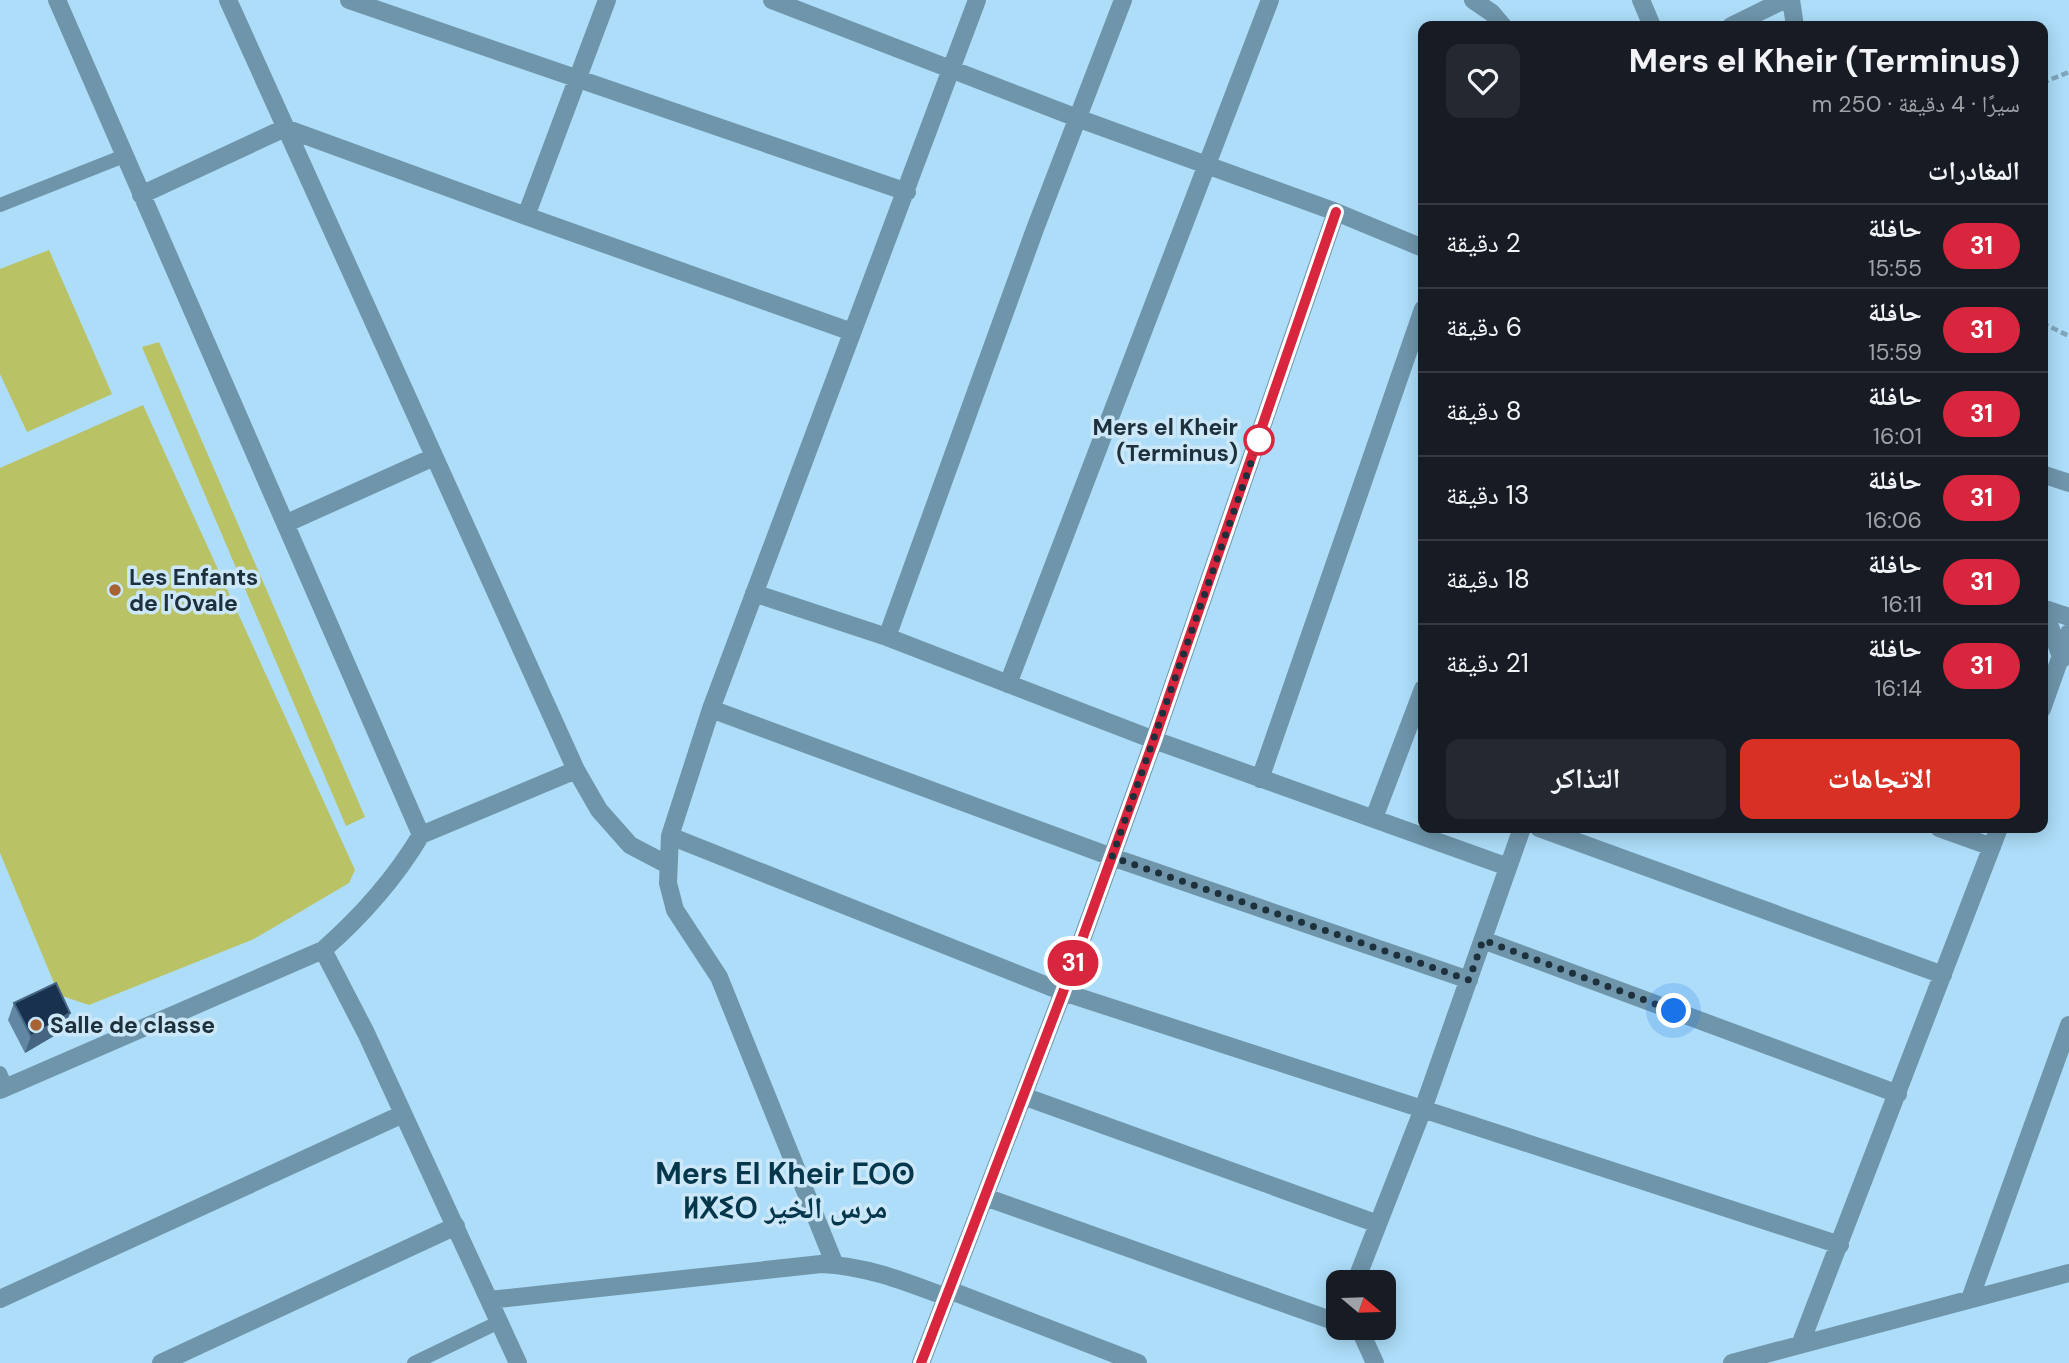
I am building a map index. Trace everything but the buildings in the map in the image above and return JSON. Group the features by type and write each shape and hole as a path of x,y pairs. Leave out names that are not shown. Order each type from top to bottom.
{"street":[{"path":"57,0 421,835"},
{"path":"228,0 576,770 599,810 630,845 668,864"},
{"path":"349,0 907,192"},
{"path":"526,216 607,0"},
{"path":"772,0 1077,118 1336,212 1418,246"},
{"path":"835,1265 719,977 675,909 668,864 670,836 711,709 977,0"},
{"path":"887,637 1077,118 1123,0"},
{"path":"1473,0 1499,21"},
{"path":"1641,0 1650,21"},
{"path":"1741,21 1784,0"},
{"path":"1791,0 1794,21"},
{"path":"1008,684 1206,166 1265,3"},
{"path":"141,195 285,128 852,332"},
{"path":"921,1363 1112,857 1336,212"},
{"path":"1260,779 1418,323"},
{"path":"287,523 434,457"},
{"path":"2048,476 2069,483"},
{"path":"754,593 887,637 1154,740 1508,867"},
{"path":"2048,610 2069,617"},
{"path":"2048,620 2065,660"},
{"path":"2048,696 2065,660 2069,633"},
{"path":"1374,818 1418,702"},
{"path":"711,709 1112,857 1469,980"},
{"path":"2,1083 323,950 357,920 393,880 421,835 576,770"},
{"path":"1360,1270 1423,1109 1520,833"},
{"path":"1553,833 1943,975"},
{"path":"1953,833 1992,847"},
{"path":"1800,1345 1996,833"},
{"path":"670,836 1063,992 1840,1245"},
{"path":"1483,940 1898,1094"},
{"path":"323,950 456,1226 518,1363"},
{"path":"1970,1299 2069,1025"},
{"path":"1023,1096 1378,1224"},
{"path":"0,1299 403,1114"},
{"path":"985,1197 1326,1318"},
{"path":"161,1363 456,1226"},
{"path":"489,1300 835,1265 877,1271 947,1293 1138,1363"},
{"path":"1732,1363 2069,1273"},
{"path":"1364,1340 1375,1363"}],"lane":[{"path":"0,205 124,156"},
{"path":"414,1363 499,1322"}],"path":[{"path":"2048,81 2069,72"},
{"path":"2048,326 2069,336"}],"green space":[{"path":"49,250 112,394 27,432 0,374 0,269"},
{"path":"159,342 365,817 346,826 142,347"},
{"name":"Les Enfants de l'Ovale","path":"143,405 355,870 349,883 254,939 89,1005 59,995 0,853 0,468"}],"bus line":[{"name":"31","path":"921,1363 1063,992 1154,740 1336,212"}],"place":[{"name":"Mers el Kheir (Terminus)","path":"1259,440"},
{"name":"Les Enfants de l'Ovale","path":"115,590"},
{"name":"Salle de classe","path":"36,1025"}],"district":[{"name":"Mers El Kheir ⵎⵔⵙ ⵍⵅⵉⵔ مرس الخير","path":"785,1190"}],"route":[{"path":"1259,440 1112,857 1469,980 1483,940 1674,1011"}]}
